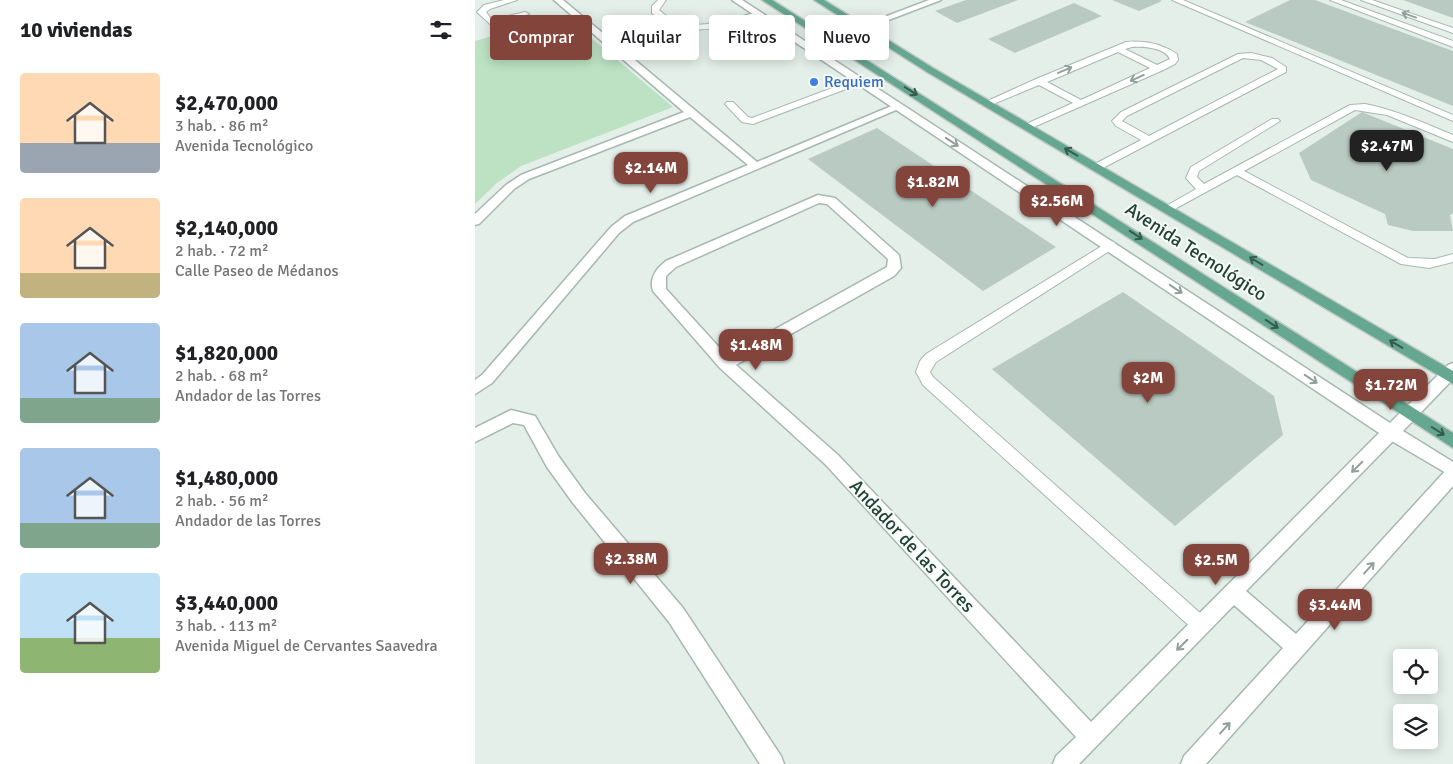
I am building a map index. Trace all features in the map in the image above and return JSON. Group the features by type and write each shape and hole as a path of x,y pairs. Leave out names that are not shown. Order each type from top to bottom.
{"main road":[{"name":"Avenida Tecnológico","path":"766,0 1453,440"},
{"name":"Avenida Tecnológico","path":"818,0 843,15"},
{"name":"Avenida Tecnológico","path":"889,43 930,70 1451,374"}],"street":[{"path":"558,0 755,166"},
{"path":"736,0 1453,472 1192,764"},
{"path":"889,17 937,0"},
{"path":"475,388 487,379 615,230 629,219 898,107"},
{"path":"475,221 510,188 525,177 691,113"},
{"name":"Andador de las Torres","path":"725,364 889,273 894,268 894,258 831,201 823,198 671,264 661,272 658,279 660,291 725,364 832,460 1091,737"},
{"path":"1064,764 1391,432 1451,374"},
{"path":"475,436 511,416 523,417 529,420 553,462 579,498 676,615 773,764"},
{"path":"1233,592 1297,647"}],"lane":[{"path":"513,0 487,7 481,12 493,22 525,14"},
{"path":"662,0 656,6 655,11 676,26 684,28 711,26 758,14"},
{"path":"1176,0 1453,118"},
{"path":"1334,0 1453,44"},
{"path":"1365,0 1453,31"},
{"path":"988,103 1117,48 1140,44 1159,49 1174,56 1172,62 1158,69 1027,127"},
{"path":"1117,48 1158,69"},
{"path":"1097,167 1150,140 1282,72 1283,69 1276,63 1257,56 1241,56 1124,114 1117,121 1119,124 1150,140"},
{"path":"730,104 745,120 753,121 859,81"},
{"path":"1039,82 1080,103"},
{"path":"1167,209 1353,107 1382,110 1453,139"},
{"path":"1204,190 1191,178 1195,169 1275,121"},
{"path":"1237,172 1405,261 1441,264 1453,258"},
{"path":"1110,245 931,358 925,365 923,372 929,381 1201,625"}],"green space":[{"path":"490,37 490,60 592,60 592,39 602,47 602,60 617,60 673,107 521,166 497,183 475,204 475,41"}],"building":[{"path":"966,0 1018,0 957,23 935,11"},
{"path":"1112,0 1160,0 1162,1 1139,11"},
{"path":"1290,0 1315,0 1453,51 1453,106 1245,22"},
{"path":"1403,0 1453,0 1453,18"},
{"path":"1074,3 1102,16 1015,53 988,39"},
{"path":"1362,112 1453,149 1453,213 1450,215 1453,231 1413,231 1388,225 1385,214 1311,180 1299,153"},
{"path":"877,128 1056,247 983,291 808,159"},
{"path":"1123,292 1274,396 1283,435 1175,526 992,369"}],"place":[{"name":"Requiem","path":"814,82"}]}
